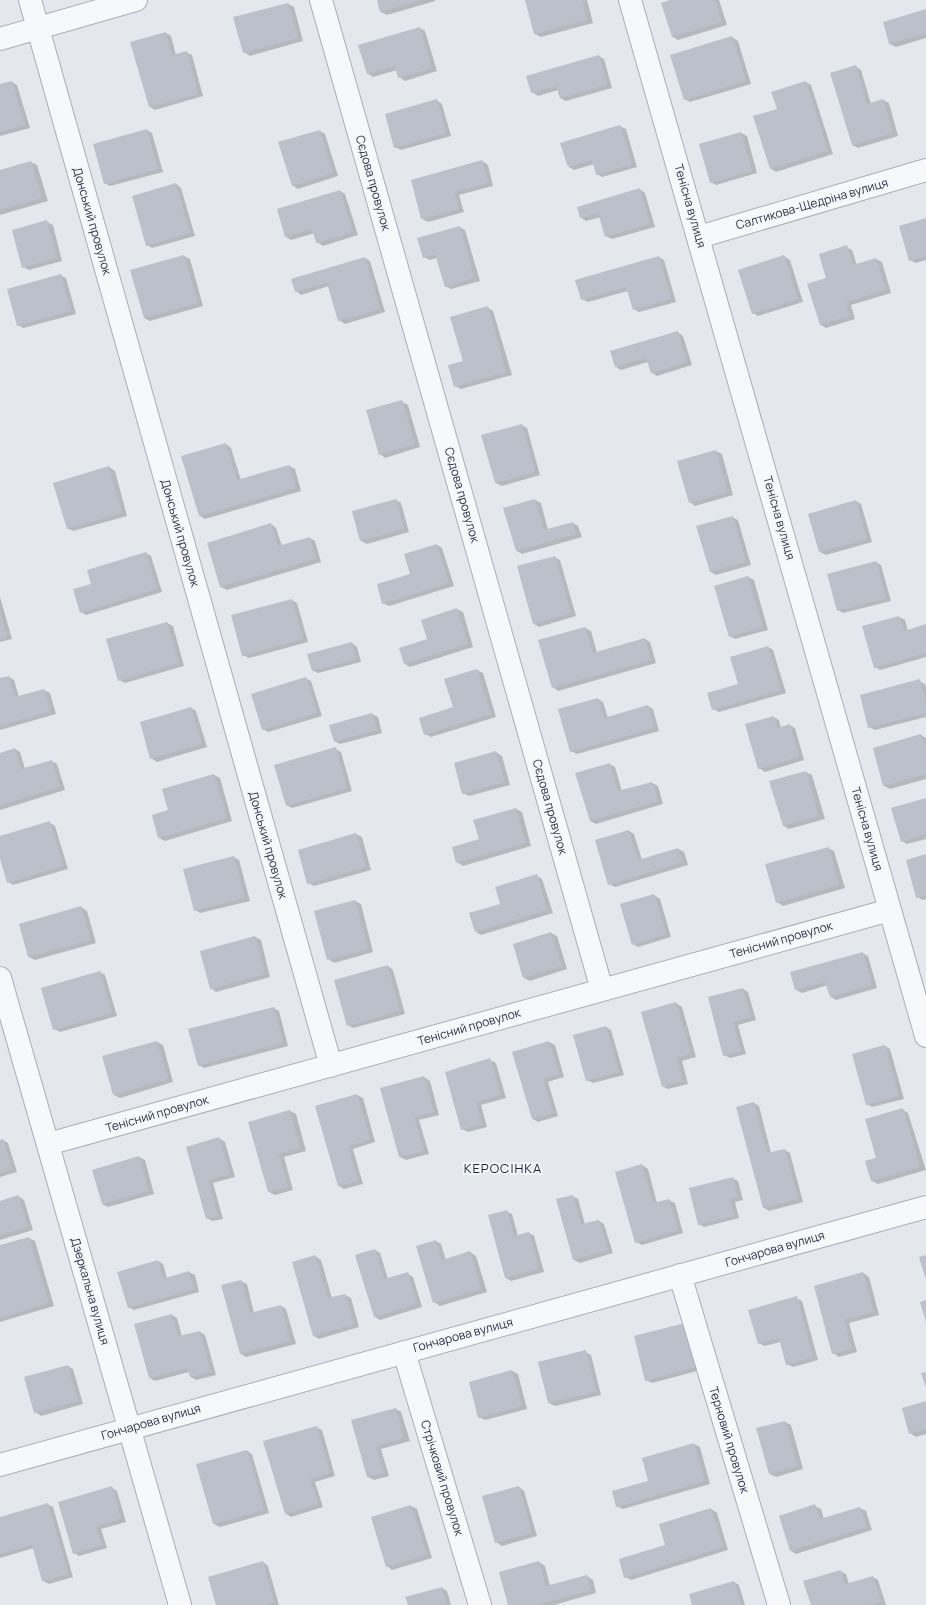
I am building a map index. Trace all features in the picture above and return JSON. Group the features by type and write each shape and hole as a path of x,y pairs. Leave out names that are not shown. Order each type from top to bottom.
{"street":[{"name":"Донський провулок","path":"30,0 331,1066"},
{"path":"0,39 136,0"},
{"name":"Сєдова провулок","path":"321,0 602,990"},
{"name":"Тенісна вулиця","path":"630,0 699,237 926,1036"},
{"name":"Салтикова-Щедріна вулиця","path":"699,237 926,170"},
{"name":"Тенісний провулок","path":"48,1144 890,910"},
{"name":"Дзеркальна вулиця","path":"0,978 180,1605"},
{"name":"Гончарова вулиця","path":"0,1465 926,1207"},
{"name":"Терновий провулок","path":"680,1275 779,1605"},
{"name":"Стрічковий провулок","path":"404,1352 480,1605"}],"building":[{"path":"377,0 421,0 380,12"},
{"path":"525,0 582,0 587,20 534,34"},
{"path":"670,0 715,0 722,22 672,37 661,3"},
{"path":"288,3 298,38 243,53 233,17"},
{"path":"926,9 926,33 889,44 883,22"},
{"path":"420,27 432,68 398,78 395,66 367,74 358,45"},
{"path":"166,32 172,55 187,51 198,94 149,107 130,42"},
{"path":"732,36 746,81 684,100 670,55"},
{"path":"599,55 607,85 560,98 556,86 531,93 526,76"},
{"path":"856,65 867,104 883,99 893,133 852,145 830,73"},
{"path":"12,81 25,125 0,132 0,84"},
{"path":"806,81 828,151 770,169 753,116 777,109 771,92"},
{"path":"437,99 446,133 394,148 385,114"},
{"path":"620,125 632,164 596,175 592,160 568,167 560,143"},
{"path":"147,129 158,169 104,184 93,144"},
{"path":"320,130 333,173 292,186 278,142"},
{"path":"741,132 752,171 710,183 699,144"},
{"path":"482,160 488,183 454,192 459,209 421,219 411,180"},
{"path":"31,161 42,198 0,210 0,170"},
{"path":"176,183 190,233 146,246 132,196"},
{"path":"640,188 650,224 605,237 598,213 580,218 577,207"},
{"path":"340,190 353,232 316,243 312,229 285,237 277,209"},
{"path":"926,218 926,256 909,261 899,226"},
{"path":"47,220 57,258 22,268 12,230"},
{"path":"460,226 474,278 445,287 435,254 423,258 417,238"},
{"path":"847,245 853,265 876,258 886,290 846,302 850,316 820,325 807,284 826,278 819,254"},
{"path":"184,255 198,303 144,318 130,270"},
{"path":"784,255 798,299 752,314 738,270"},
{"path":"659,256 671,299 633,310 626,287 581,300 575,280"},
{"path":"365,257 380,309 338,321 327,283 295,292 291,279"},
{"path":"61,274 71,311 17,326 7,289"},
{"path":"488,306 506,372 454,387 448,365 463,361 450,317"},
{"path":"678,331 687,362 651,373 646,358 615,367 610,351"},
{"path":"402,400 415,444 379,455 366,410"},
{"path":"522,424 535,472 495,483 481,435"},
{"path":"226,443 237,480 289,465 296,488 199,516 181,456"},
{"path":"716,450 728,492 689,503 677,461"},
{"path":"109,466 122,513 67,529 53,483"},
{"path":"396,499 404,529 360,541 352,511"},
{"path":"535,499 544,530 573,522 576,534 516,551 503,508"},
{"path":"856,500 867,539 819,552 808,514"},
{"path":"733,516 746,562 710,572 696,526"},
{"path":"271,523 278,546 310,537 316,559 220,587 207,543"},
{"path":"437,544 449,583 382,604 377,584 410,574 404,554"},
{"path":"146,552 157,589 80,613 73,589 91,584 87,570"},
{"path":"555,556 571,613 533,624 517,566"},
{"path":"876,561 886,598 837,611 827,574"},
{"path":"748,576 763,627 729,637 714,586"},
{"path":"292,599 303,639 242,656 231,615"},
{"path":"457,608 468,644 404,664 399,648 427,639 421,620"},
{"path":"0,612 7,636 0,638"},
{"path":"899,616 904,631 926,624 926,653 874,668 862,626"},
{"path":"167,622 179,663 118,681 106,639"},
{"path":"585,627 593,653 645,638 651,660 552,688 538,640"},
{"path":"352,642 356,659 312,671 307,654"},
{"path":"768,646 781,690 712,710 707,693 738,684 730,657"},
{"path":"477,669 491,714 424,735 419,718 453,707 444,679"},
{"path":"9,676 15,697 44,689 51,711 0,726 0,678"},
{"path":"306,677 317,713 262,730 251,694"},
{"path":"920,679 926,704 926,713 868,728 860,695"},
{"path":"598,698 604,718 648,705 654,728 570,752 558,709"},
{"path":"191,707 202,744 150,759 140,722"},
{"path":"372,713 377,730 334,742 329,725"},
{"path":"774,716 777,728 790,724 799,757 758,769 745,724"},
{"path":"921,734 926,748 926,774 883,786 873,748"},
{"path":"336,747 347,788 286,806 274,765"},
{"path":"15,748 21,769 52,760 60,787 0,805 0,753"},
{"path":"496,751 505,782 462,794 454,763"},
{"path":"610,763 618,791 652,782 658,801 590,821 575,773"},
{"path":"806,771 819,816 783,826 769,781"},
{"path":"214,774 227,818 158,838 152,815 168,810 162,789"},
{"path":"926,798 926,834 901,842 891,808"},
{"path":"516,808 526,843 456,863 452,847 479,839 473,820"},
{"path":"50,821 63,866 7,883 0,859 0,836"},
{"path":"629,830 638,860 678,848 683,862 608,885 595,840"},
{"path":"356,833 366,867 307,884 298,850"},
{"path":"829,847 839,885 776,903 765,864"},
{"path":"926,854 926,895 916,898 906,860"},
{"path":"234,856 245,898 194,911 183,869"},
{"path":"537,874 547,910 475,932 469,913 500,904 495,887"},
{"path":"654,894 666,934 632,945 620,904"},
{"path":"355,900 368,949 327,960 314,911"},
{"path":"81,906 91,940 28,957 19,924"},
{"path":"551,932 562,966 523,978 513,944"},
{"path":"255,936 265,974 210,989 200,951"},
{"path":"863,952 872,985 830,997 825,982 795,990 790,972"},
{"path":"388,965 400,1011 347,1026 334,980"},
{"path":"100,971 112,1013 53,1030 41,988"},
{"path":"743,988 751,1017 733,1022 741,1051 723,1056 708,997"},
{"path":"676,1002 691,1054 677,1058 683,1081 662,1087 641,1012"},
{"path":"274,1007 283,1043 198,1066 188,1029"},
{"path":"606,1026 619,1072 586,1081 573,1035"},
{"path":"157,1041 168,1079 113,1095 102,1056"},
{"path":"549,1041 559,1074 543,1079 553,1113 532,1119 512,1052"},
{"path":"885,1045 899,1096 866,1105 852,1054"},
{"path":"490,1058 501,1095 476,1102 482,1124 461,1130 445,1072"},
{"path":"424,1076 434,1112 414,1117 424,1151 399,1157 380,1088"},
{"path":"357,1094 370,1139 348,1146 358,1181 338,1186 315,1106"},
{"path":"754,1102 767,1153 785,1149 798,1199 763,1208 736,1107"},
{"path":"903,1108 920,1167 871,1181 865,1161 876,1158 865,1119"},
{"path":"290,1110 300,1148 279,1154 288,1187 268,1192 248,1122"},
{"path":"219,1137 230,1174 208,1180 218,1216 206,1219 186,1147"},
{"path":"3,1139 12,1169 0,1173 0,1140"},
{"path":"139,1156 149,1191 102,1204 92,1170"},
{"path":"642,1164 653,1203 669,1199 678,1230 635,1243 615,1172"},
{"path":"733,1177 738,1197 730,1199 734,1216 698,1225 689,1188"},
{"path":"18,1195 28,1227 0,1235 0,1201"},
{"path":"573,1195 581,1224 599,1220 608,1250 573,1260 556,1199"},
{"path":"507,1210 514,1236 529,1232 539,1269 505,1278 488,1215"},
{"path":"29,1237 49,1303 0,1318 0,1245"},
{"path":"436,1240 442,1260 470,1251 481,1289 433,1303 416,1246"},
{"path":"375,1249 384,1279 408,1272 417,1304 374,1317 355,1255"},
{"path":"315,1255 328,1298 345,1294 354,1324 313,1336 292,1262"},
{"path":"926,1255 926,1280 919,1257"},
{"path":"158,1260 163,1279 189,1271 194,1289 128,1308 117,1272"},
{"path":"863,1272 874,1312 844,1320 852,1349 832,1354 814,1286"},
{"path":"241,1280 250,1313 281,1305 290,1341 240,1354 221,1285"},
{"path":"797,1296 813,1357 786,1365 779,1338 758,1344 748,1310"},
{"path":"926,1300 926,1322 920,1302"},
{"path":"172,1314 178,1336 200,1331 211,1372 190,1377 187,1368 149,1378 134,1324"},
{"path":"685,1323 696,1367 645,1381 634,1336"},
{"path":"586,1350 596,1392 548,1403 538,1362"},
{"path":"68,1365 78,1401 34,1413 24,1377"},
{"path":"512,1370 522,1406 478,1418 469,1382"},
{"path":"926,1372 926,1388 921,1373"},
{"path":"926,1401 926,1429 909,1434 902,1408"},
{"path":"396,1408 404,1438 376,1446 384,1473 367,1477 351,1420"},
{"path":"785,1421 798,1466 769,1474 756,1428"},
{"path":"317,1426 330,1473 310,1479 318,1504 285,1514 263,1441"},
{"path":"694,1443 705,1481 616,1507 612,1491 648,1481 642,1458"},
{"path":"247,1450 264,1510 213,1524 196,1464"},
{"path":"112,1486 121,1519 96,1526 102,1545 73,1554 58,1502"},
{"path":"519,1486 532,1533 495,1543 482,1496"},
{"path":"48,1503 68,1574 42,1581 32,1545 0,1554 0,1517"},
{"path":"815,1504 820,1519 860,1507 867,1527 790,1551 779,1516"},
{"path":"411,1505 427,1555 386,1567 371,1517"},
{"path":"711,1508 723,1547 624,1578 619,1559 665,1545 659,1524"},
{"path":"263,1561 274,1602 265,1605 216,1605 208,1577"},
{"path":"539,1561 546,1586 587,1575 591,1590 538,1605 508,1605 499,1572"},
{"path":"841,1570 845,1584 873,1576 881,1602 870,1605 811,1605 803,1581"},
{"path":"734,1581 741,1605 692,1605 689,1594"},
{"path":"442,1587 447,1605 408,1605 405,1597"}],"district":[{"name":"КЕРОСІНКА","path":"503,1168"}]}
